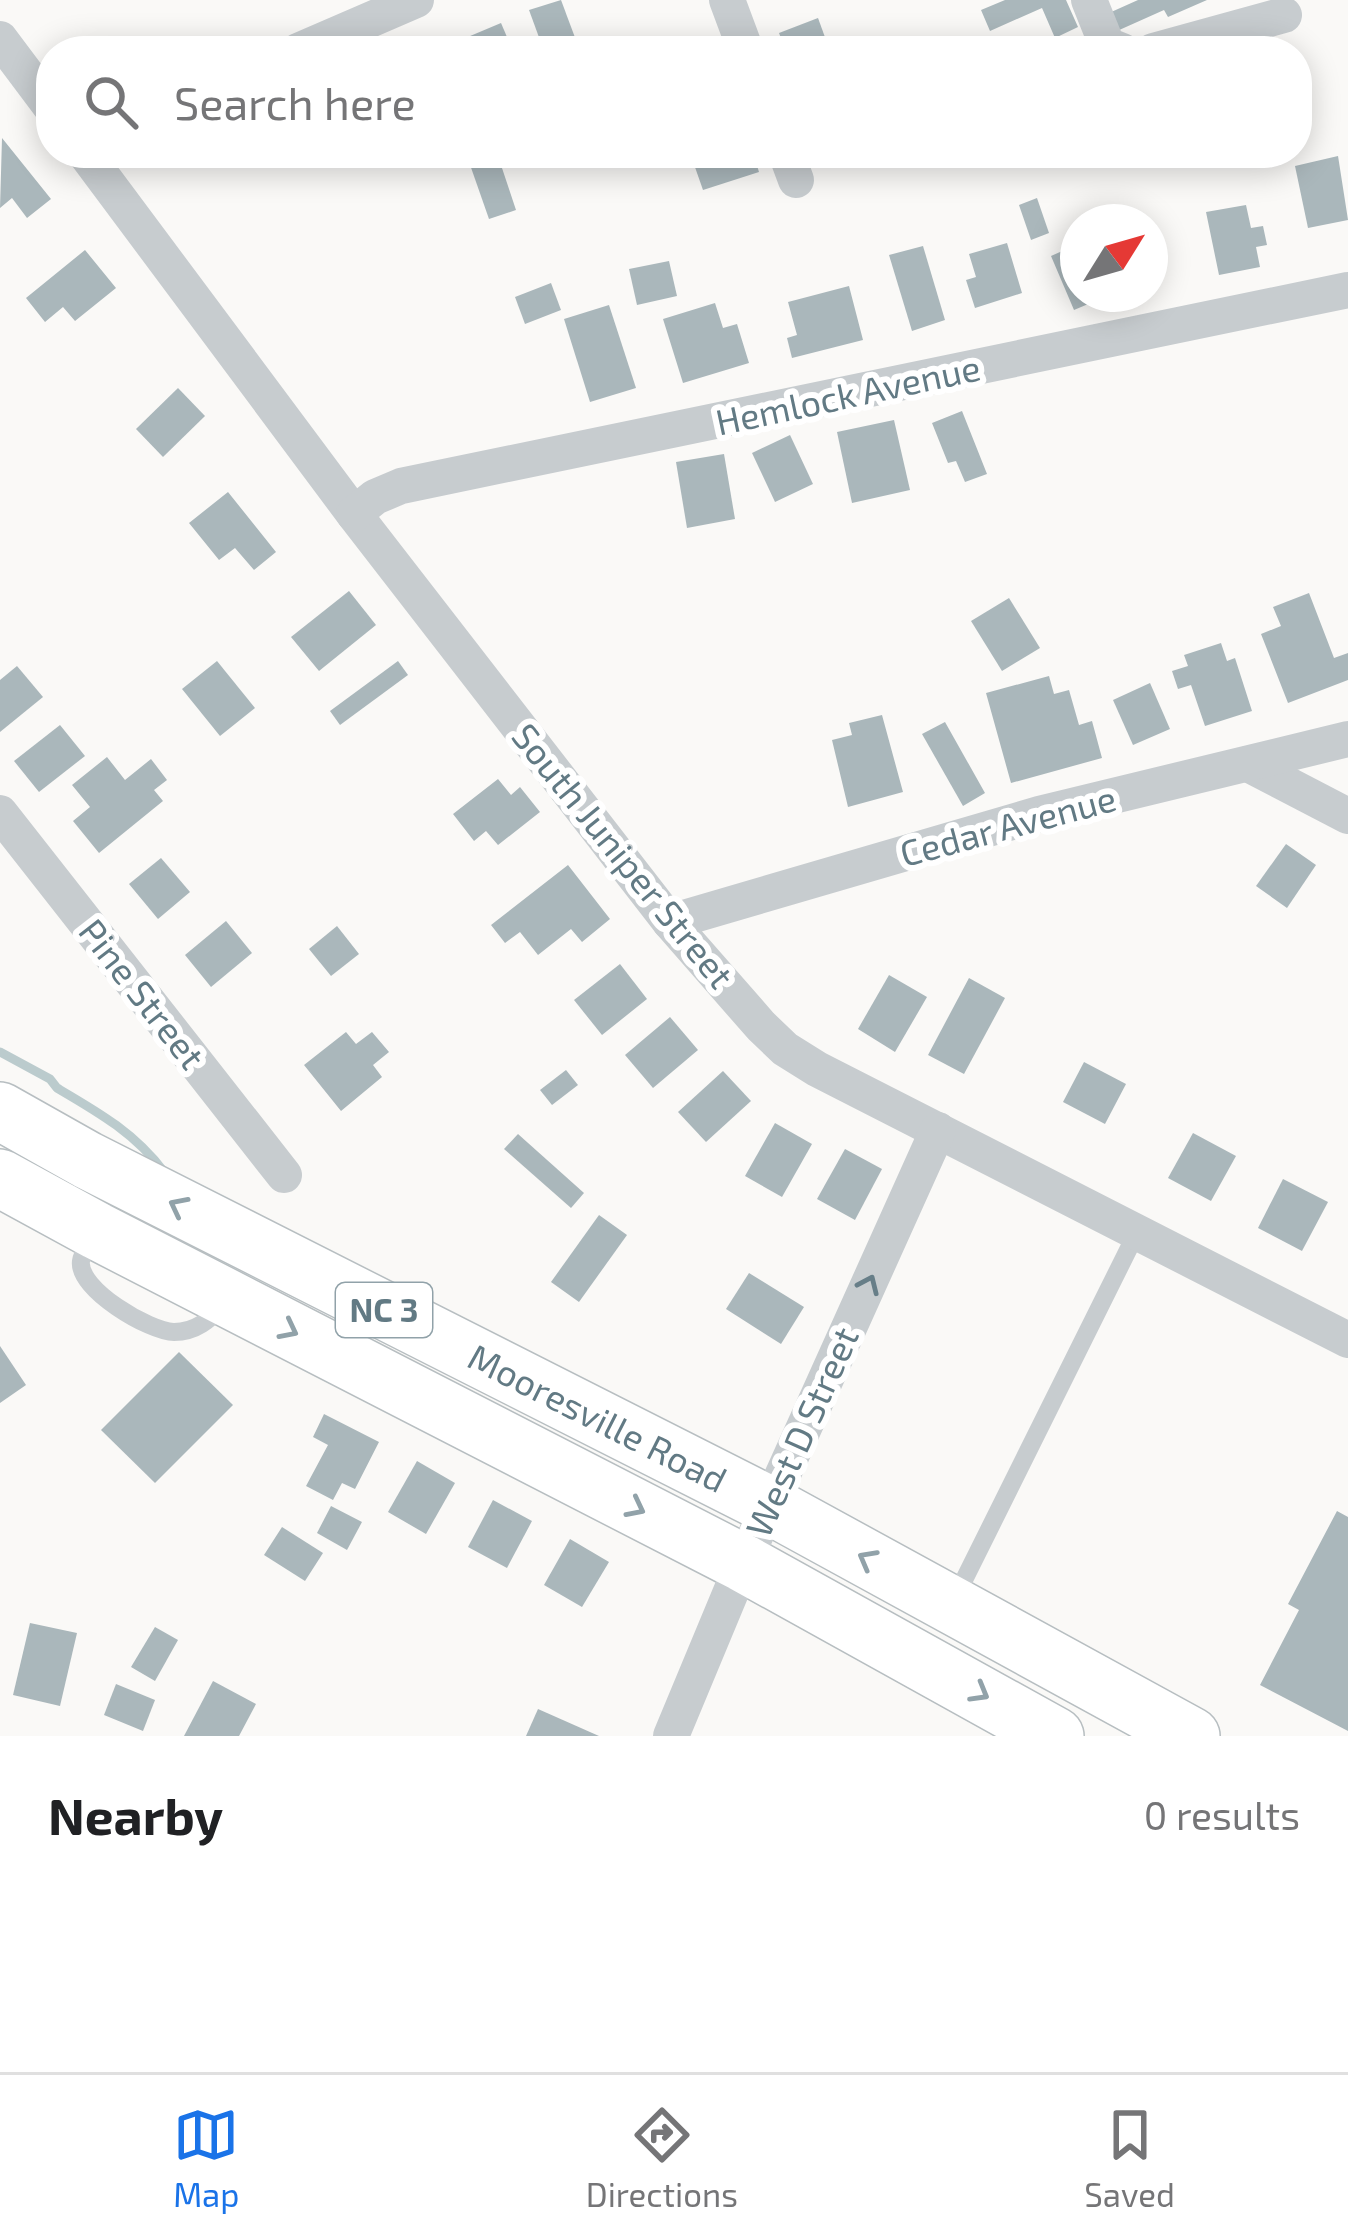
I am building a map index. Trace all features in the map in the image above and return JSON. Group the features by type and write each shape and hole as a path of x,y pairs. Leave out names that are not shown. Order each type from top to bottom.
{"main road":[{"name":"Mooresville Road","path":"0,1112 769,1505 1191,1736"},
{"name":"Mooresville Road","path":"0,1178 743,1563 1055,1736"}],"street":[{"path":"333,36 416,0"},
{"path":"727,0 740,36"},
{"path":"1089,0 1103,36"},
{"path":"1208,36 1284,15"},
{"path":"0,39 36,87"},
{"name":"South Juniper Street","path":"97,168 354,514 670,922 785,1049 1348,1340"},
{"name":"Hemlock Avenue","path":"354,514 401,485 1348,290"},
{"name":"Cedar Avenue","path":"670,922 1039,814 1348,739"},
{"path":"1248,764 1348,815"},
{"name":"Pine Street","path":"0,813 284,1175"},
{"name":"West D Street","path":"671,1736 743,1563 938,1130"}],"lane":[{"path":"952,1605 1137,1232"}],"building":[{"path":"561,0 574,36 539,36 529,10"},
{"path":"1005,0 1066,0 1078,27 1054,36 1042,8 990,31 981,10"},
{"path":"1138,0 1207,0 1168,17 1164,10 1117,31 1109,13"},
{"path":"818,18 825,36 780,36"},
{"path":"501,23 507,36 470,36"},
{"path":"2,138 51,199 27,218 12,198 0,208"},
{"path":"1338,156 1348,220 1308,228 1295,168 1312,168 1312,162"},
{"path":"471,168 502,168 516,210 489,219"},
{"path":"695,168 758,168 759,172 703,190"},
{"path":"1037,198 1049,233 1031,240 1019,205"},
{"path":"1246,205 1251,228 1263,226 1267,245 1256,247 1260,267 1219,275 1206,212"},
{"path":"1007,243 1022,293 975,308 966,280 976,277 969,254"},
{"path":"923,246 945,320 912,331 889,255"},
{"path":"85,250 116,288 75,321 63,307 45,322 26,298"},
{"path":"1060,252 1060,277 1051,256"},
{"path":"669,261 677,296 637,305 629,269"},
{"path":"551,283 561,310 525,324 515,297"},
{"path":"849,286 863,340 792,358 787,338 797,335 788,302"},
{"path":"715,303 723,328 737,324 749,363 683,383 663,319"},
{"path":"609,305 636,388 590,402 564,319"},
{"path":"178,388 205,416 163,457 136,429"},
{"path":"962,411 987,474 965,482 956,461 948,463 932,423"},
{"path":"894,420 910,490 852,503 837,432"},
{"path":"790,435 813,484 775,502 752,453"},
{"path":"724,454 735,519 687,528 676,462"},
{"path":"228,492 276,552 254,570 235,548 219,560 189,523"},
{"path":"349,591 376,625 319,671 291,637"},
{"path":"1309,593 1334,658 1348,653 1348,680 1288,703 1261,634 1281,626 1273,607"},
{"path":"1009,598 1040,648 1002,671 971,621"},
{"path":"1221,643 1227,661 1235,658 1252,711 1205,726 1191,685 1178,689 1172,671 1188,666 1184,655"},
{"path":"217,661 255,708 220,736 182,689"},
{"path":"398,661 408,675 340,725 330,711"},
{"path":"17,666 43,697 0,732 0,680"},
{"path":"1049,676 1054,694 1069,690 1079,725 1092,721 1102,758 1011,783 986,693"},
{"path":"1150,683 1170,729 1133,745 1113,700"},
{"path":"882,715 903,792 848,807 832,740 852,735 849,723"},
{"path":"945,722 985,793 963,806 922,734"},
{"path":"60,725 85,756 39,792 14,761"},
{"path":"107,757 125,780 151,759 167,780 154,790 163,801 99,853 73,821 90,807 72,785"},
{"path":"498,779 511,795 520,787 540,812 498,845 486,831 474,841 453,814"},
{"path":"1286,844 1316,865 1287,908 1256,886"},
{"path":"161,858 190,892 158,919 129,884"},
{"path":"568,865 610,919 582,942 571,929 538,955 520,932 505,943 491,925"},
{"path":"226,921 252,953 211,987 185,955"},
{"path":"337,926 359,954 331,976 309,949"},
{"path":"620,964 647,999 602,1035 574,1000"},
{"path":"889,975 927,997 895,1052 858,1029"},
{"path":"969,978 1005,998 964,1074 928,1055"},
{"path":"670,1017 698,1050 653,1088 625,1055"},
{"path":"346,1032 356,1044 372,1032 389,1052 373,1065 382,1077 341,1111 304,1065"},
{"path":"1084,1062 1126,1084 1105,1124 1063,1102"},
{"path":"566,1070 578,1085 552,1105 540,1090"},
{"path":"723,1071 751,1101 706,1142 678,1112"},
{"path":"775,1123 812,1144 782,1197 745,1176"},
{"path":"1193,1133 1236,1156 1211,1201 1168,1178"},
{"path":"518,1134 584,1193 571,1208 504,1149"},
{"path":"845,1149 882,1169 855,1220 817,1199"},
{"path":"1283,1179 1328,1202 1302,1251 1258,1228"},
{"path":"599,1215 627,1235 579,1302 551,1282"},
{"path":"749,1273 804,1307 781,1344 726,1309"},
{"path":"0,1346 26,1385 0,1403"},
{"path":"179,1352 233,1405 155,1483 101,1430"},
{"path":"324,1414 379,1442 355,1489 342,1483 333,1500 306,1486 328,1445 313,1437"},
{"path":"417,1461 455,1483 426,1534 388,1512"},
{"path":"493,1500 532,1521 507,1568 468,1547"},
{"path":"331,1506 362,1522 347,1550 317,1533"},
{"path":"1337,1511 1348,1517 1348,1731 1260,1685 1299,1610 1288,1604"},
{"path":"282,1527 323,1553 305,1581 264,1555"},
{"path":"570,1539 609,1562 582,1607 544,1585"},
{"path":"30,1623 77,1633 60,1706 13,1695"},
{"path":"155,1627 178,1640 155,1681 131,1667"},
{"path":"213,1681 256,1704 239,1736 184,1736"},
{"path":"116,1684 155,1700 143,1731 104,1715"},
{"path":"538,1709 599,1736 526,1736"}],"waterway":[{"path":"0,1052 50,1079 115,1124 164,1172"}]}
